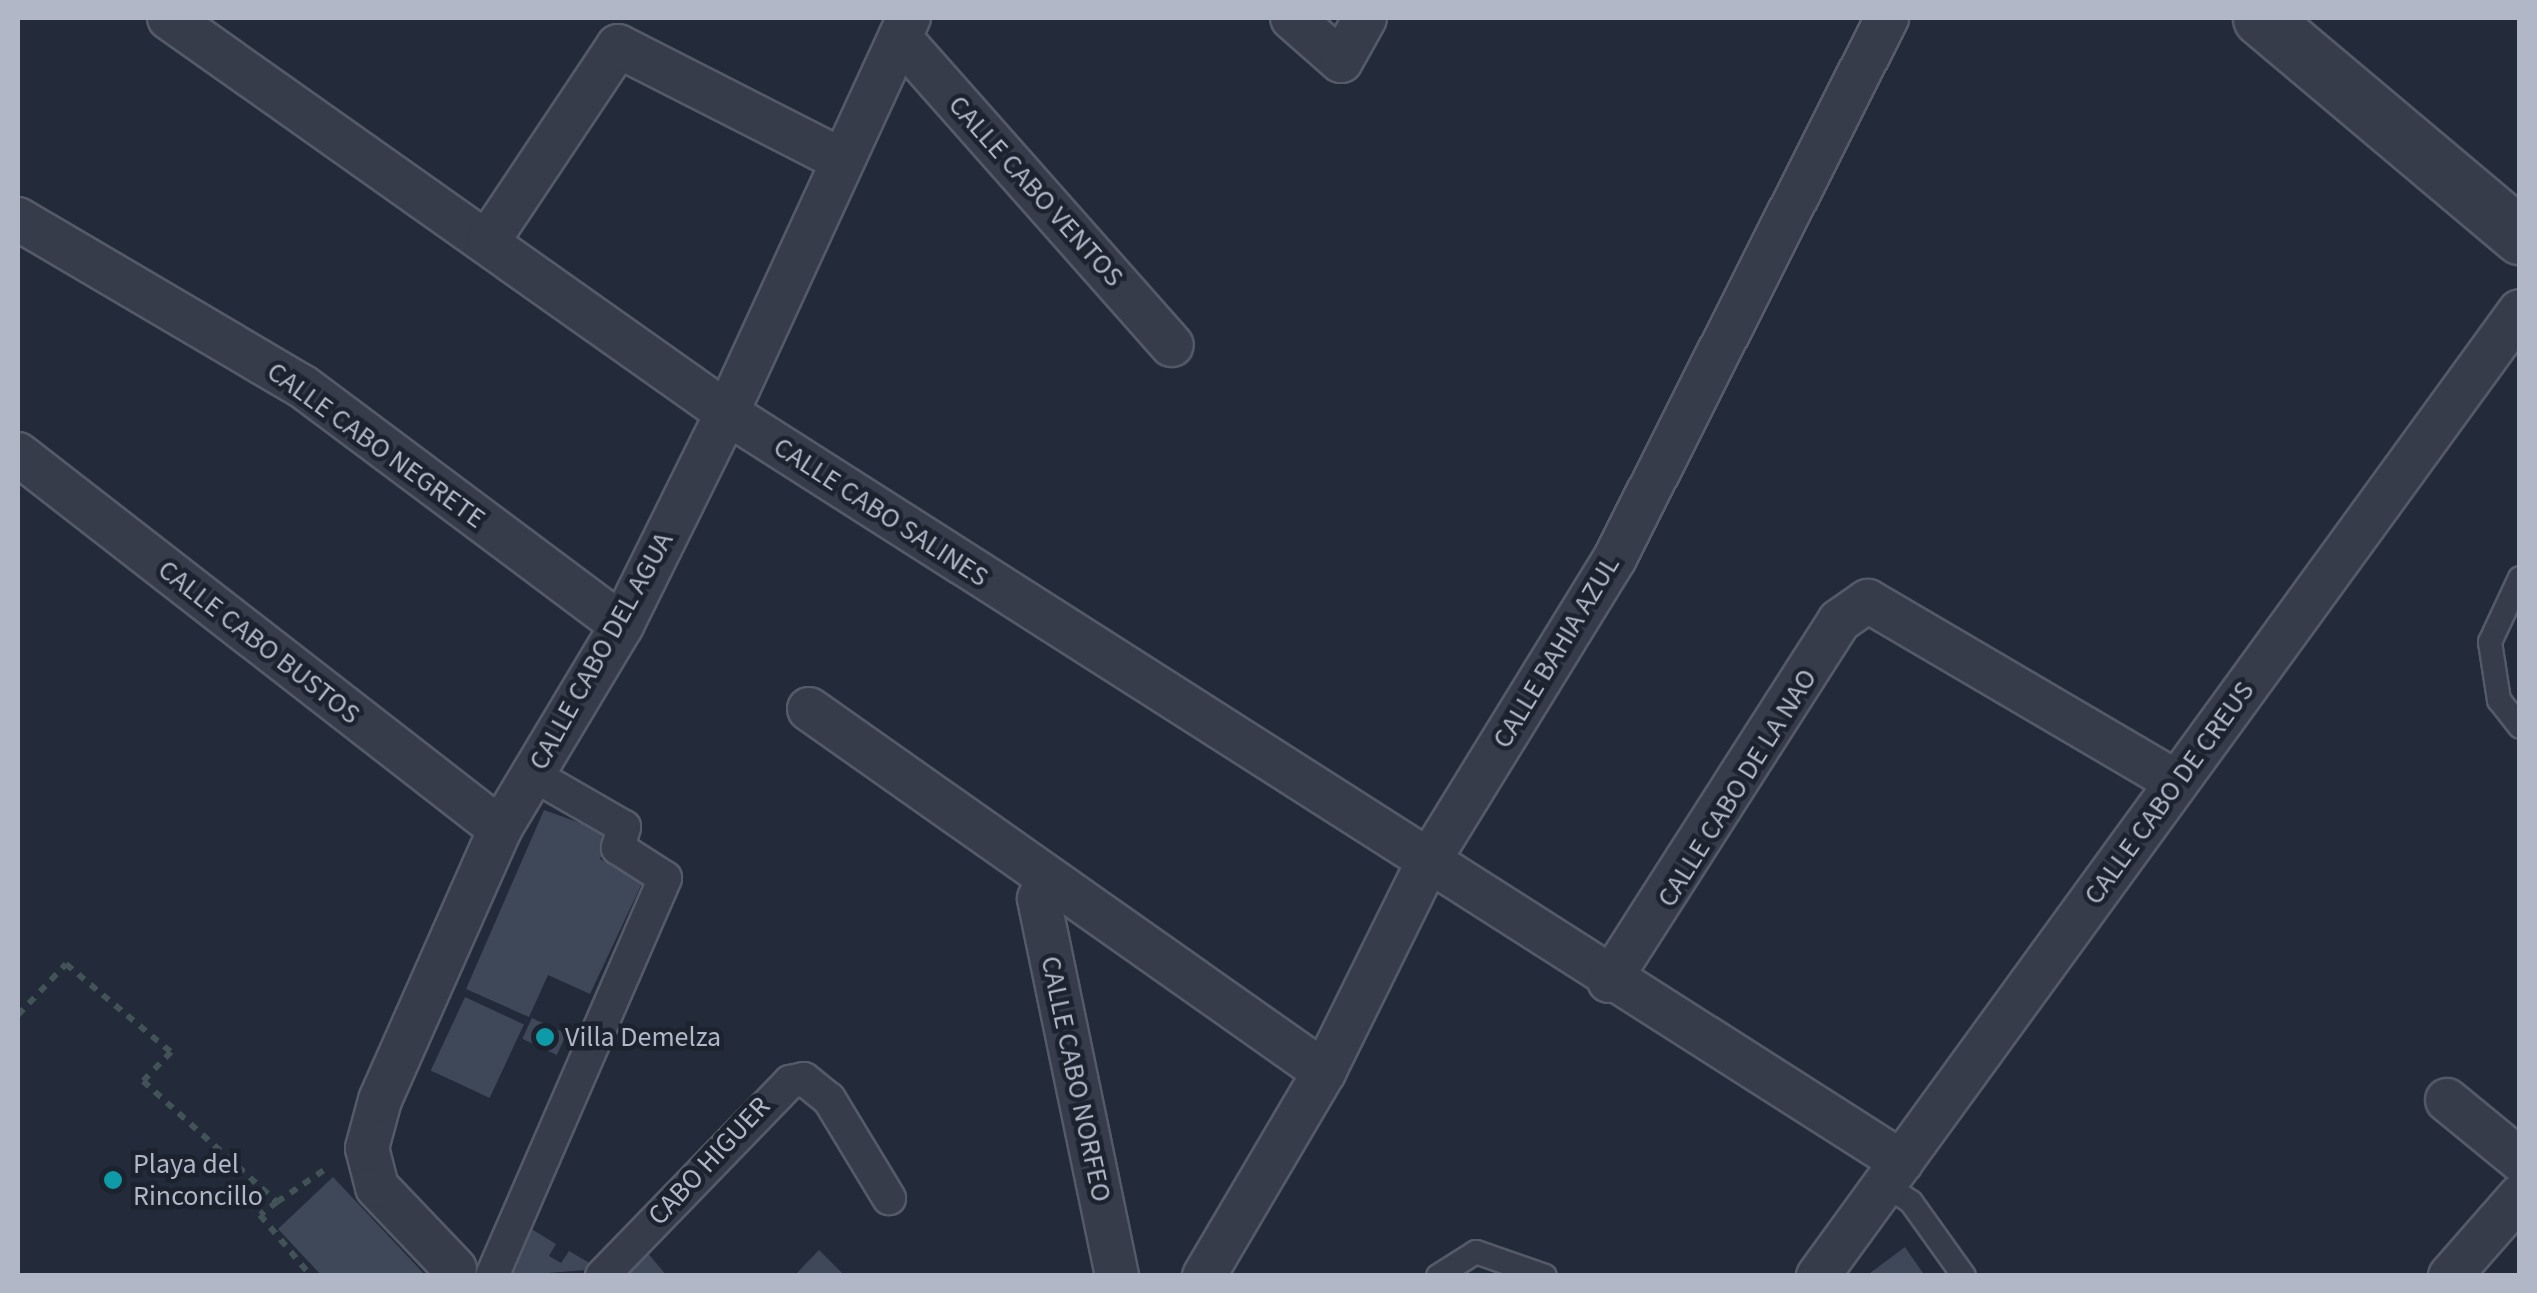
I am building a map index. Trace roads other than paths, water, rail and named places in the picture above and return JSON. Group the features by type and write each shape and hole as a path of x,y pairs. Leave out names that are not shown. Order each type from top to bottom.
{"street":[{"name":"CALLE CABO SALINES","path":"169,18 727,413 1428,862 1894,1173"},
{"path":"1292,18 1341,61 1365,18"},
{"name":"CALLE BAHIA AZUL","path":"1204,1276 1324,1072 1428,862 1615,558 1887,18"},
{"path":"2261,18 2520,236"},
{"name":"CALLE CABO DEL AGUA","path":"469,1273 376,1187 369,1139 500,830 622,625 727,413 904,28"},
{"name":"CALLE CABO VENTOS","path":"904,28 1172,345"},
{"path":"488,241 618,46 842,160"},
{"name":"CALLE CABO NEGRETE","path":"18,219 302,386 622,625"},
{"name":"CALLE CABO DE CREUS","path":"1818,1276 2520,311"},
{"name":"CALLE CABO BUSTOS","path":"18,454 500,830"},
{"name":"CALLE CABO DE LA NAO","path":"1610,981 1839,621 1868,601 2177,782"},
{"path":"810,709 1046,883 1324,1072"},
{"path":"469,1273 665,878 618,848 624,826 532,774"},
{"name":"CALLE CABO NORFEO","path":"1046,883 1039,899 1117,1276"},
{"name":"CABO HIGUER","path":"602,1276 790,1082 804,1079 828,1098 889,1198"},
{"path":"2446,1100 2520,1160"},
{"path":"2450,1276 2520,1196"}],"lane":[{"path":"2520,578 2490,642 2499,700 2520,727"},
{"path":"1894,1173 1964,1276"},
{"path":"1438,1276 1476,1252 1544,1276"}],"place":[{"name":"Villa Demelza","path":"545,1037"},
{"name":"Playa del Rinconcillo","path":"113,1180"}]}
